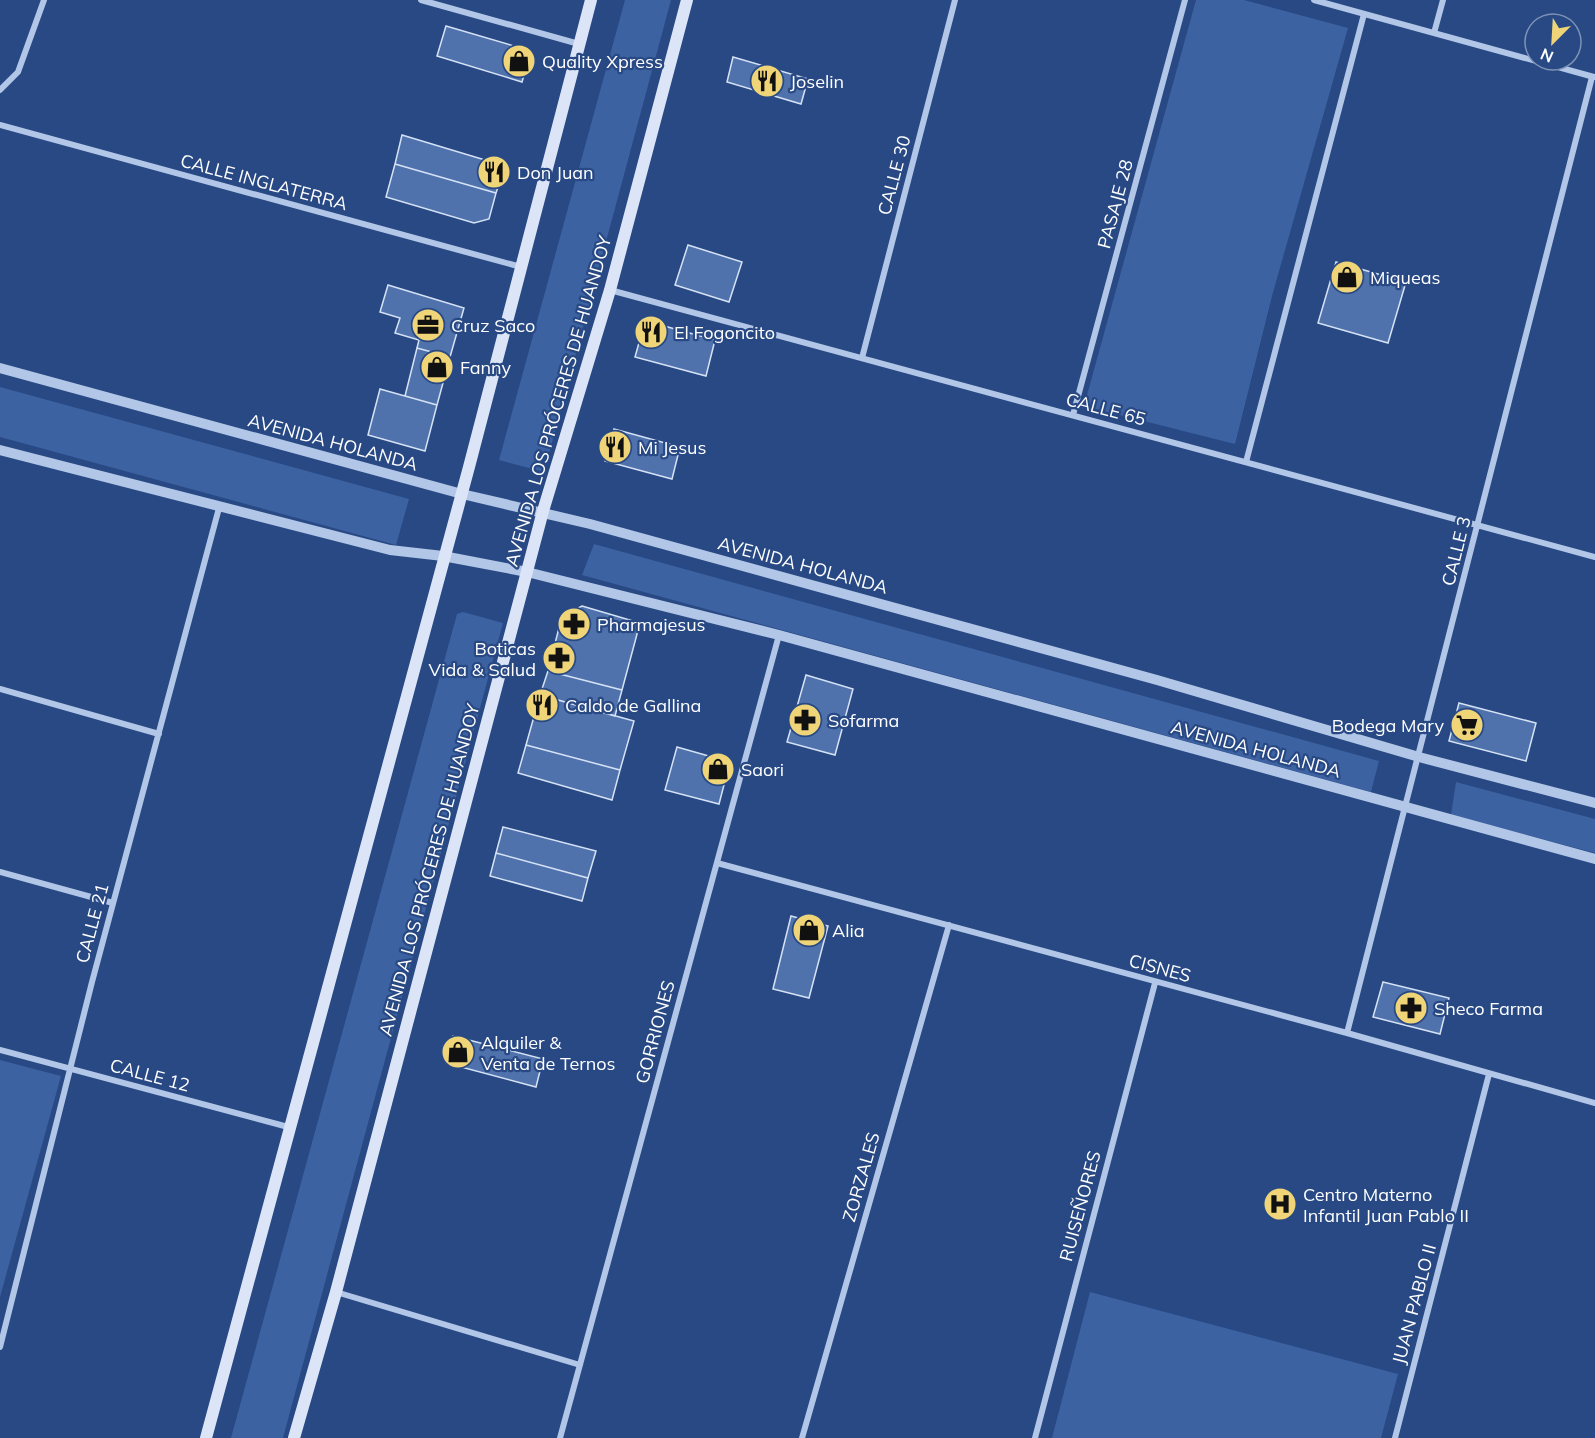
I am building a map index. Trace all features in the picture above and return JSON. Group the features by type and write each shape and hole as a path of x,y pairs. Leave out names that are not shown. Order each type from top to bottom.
{"main road":[{"path":"206,1438 292,1128 443,556 462,494 591,0"},
{"name":"AVENIDA LOS PRÓCERES DE HUANDOY","path":"294,1438 336,1292 543,511 610,290 687,0"}],"street":[{"path":"0,90 18,72 44,0"},
{"path":"422,0 579,44"},
{"name":"CALLE 30","path":"862,358 956,0"},
{"name":"PASAJE 28","path":"1073,415 1185,0"},
{"path":"1314,0 1594,77"},
{"path":"1434,33 1443,0"},
{"path":"1246,462 1364,14"},
{"name":"CALLE 3","path":"1347,1033 1594,77"},
{"name":"CALLE INGLATERRA","path":"0,125 521,267"},
{"name":"CALLE 65","path":"610,290 1595,557"},
{"name":"AVENIDA HOLANDA","path":"0,368 462,494 543,511 1157,680 1419,757 1595,803"},
{"name":"AVENIDA HOLANDA","path":"0,450 390,550 443,556 527,572 779,635 1595,859"},
{"name":"CALLE 21","path":"0,1347 113,903 219,508"},
{"name":"GORRIONES","path":"560,1438 779,635"},
{"path":"0,689 159,734"},
{"name":"CISNES","path":"717,863 1347,1033 1595,1103"},
{"path":"0,872 113,903"},
{"name":"ZORZALES","path":"802,1438 949,925"},
{"name":"RUISEÑORES","path":"1035,1438 1155,983"},
{"name":"CALLE 12","path":"0,1050 292,1128"},
{"name":"JUAN PABLO II","path":"1395,1438 1489,1074"},
{"path":"336,1292 580,1365"}],"shaded area":[{"path":"625,0 671,0 544,472 499,460"},
{"path":"1196,0 1244,0 1348,28 1272,296 1235,444 1084,406"},
{"path":"0,387 409,499 396,545 0,437"},
{"path":"594,544 1379,761 1371,792 582,575"},
{"path":"463,612 503,623 283,1438 231,1438 457,614"},
{"path":"1456,782 1595,819 1595,853 1451,815"},
{"path":"0,1060 61,1076 0,1297"},
{"path":"1090,1292 1398,1374 1381,1438 1052,1438"}],"building":[{"path":"446,26 531,51 522,82 437,56"},
{"name":"Joselin","path":"733,57 808,79 801,104 727,82"},
{"path":"402,135 505,166 496,193 395,164"},
{"path":"395,164 496,193 489,219 474,223 386,197"},
{"path":"688,245 742,262 729,302 675,285"},
{"path":"1336,262 1406,282 1388,343 1318,323"},
{"name":"Cruz Saco","path":"388,285 464,308 450,357 417,348 419,340 395,333 400,318 380,312"},
{"path":"657,324 715,340 706,376 635,357 642,332"},
{"path":"417,348 450,357 437,405 405,396"},
{"path":"380,389 437,405 425,451 368,435"},
{"path":"614,429 680,447 672,479 605,461"},
{"path":"582,606 640,623 622,690 548,671 562,616"},
{"path":"548,671 622,690 615,716 540,695"},
{"path":"806,675 853,689 835,755 787,742"},
{"path":"540,695 634,721 620,770 526,745"},
{"path":"1459,703 1536,723 1526,761 1449,741"},
{"path":"526,745 620,770 612,800 518,773"},
{"path":"677,747 730,762 719,804 665,790"},
{"path":"503,827 596,851 588,878 496,853"},
{"path":"496,853 588,878 582,901 490,876"},
{"path":"791,916 828,926 809,998 773,989"},
{"name":"Sheco Farma","path":"1383,982 1449,998 1440,1034 1373,1017"},
{"path":"453,1036 543,1059 536,1087 446,1063"}],"place":[{"name":"Quality Xpress","path":"519,61"},
{"name":"Joselin","path":"767,81"},
{"name":"Don Juan","path":"494,172"},
{"name":"Miqueas","path":"1347,277"},
{"name":"Cruz Saco","path":"428,325"},
{"name":"El Fogoncito","path":"651,332"},
{"name":"Fanny","path":"437,367"},
{"name":"Mi Jesus","path":"615,447"},
{"name":"Pharmajesus","path":"574,624"},
{"name":"Boticas Vida & Salud","path":"559,658"},
{"name":"Caldo de Gallina","path":"542,705"},
{"name":"Sofarma","path":"805,720"},
{"name":"Bodega Mary","path":"1467,725"},
{"name":"Saori","path":"718,769"},
{"name":"Alia","path":"809,930"},
{"name":"Sheco Farma","path":"1411,1008"},
{"name":"Alquiler & Venta de Ternos","path":"458,1052"},
{"name":"Centro Materno Infantil Juan Pablo II","path":"1280,1204"}]}
